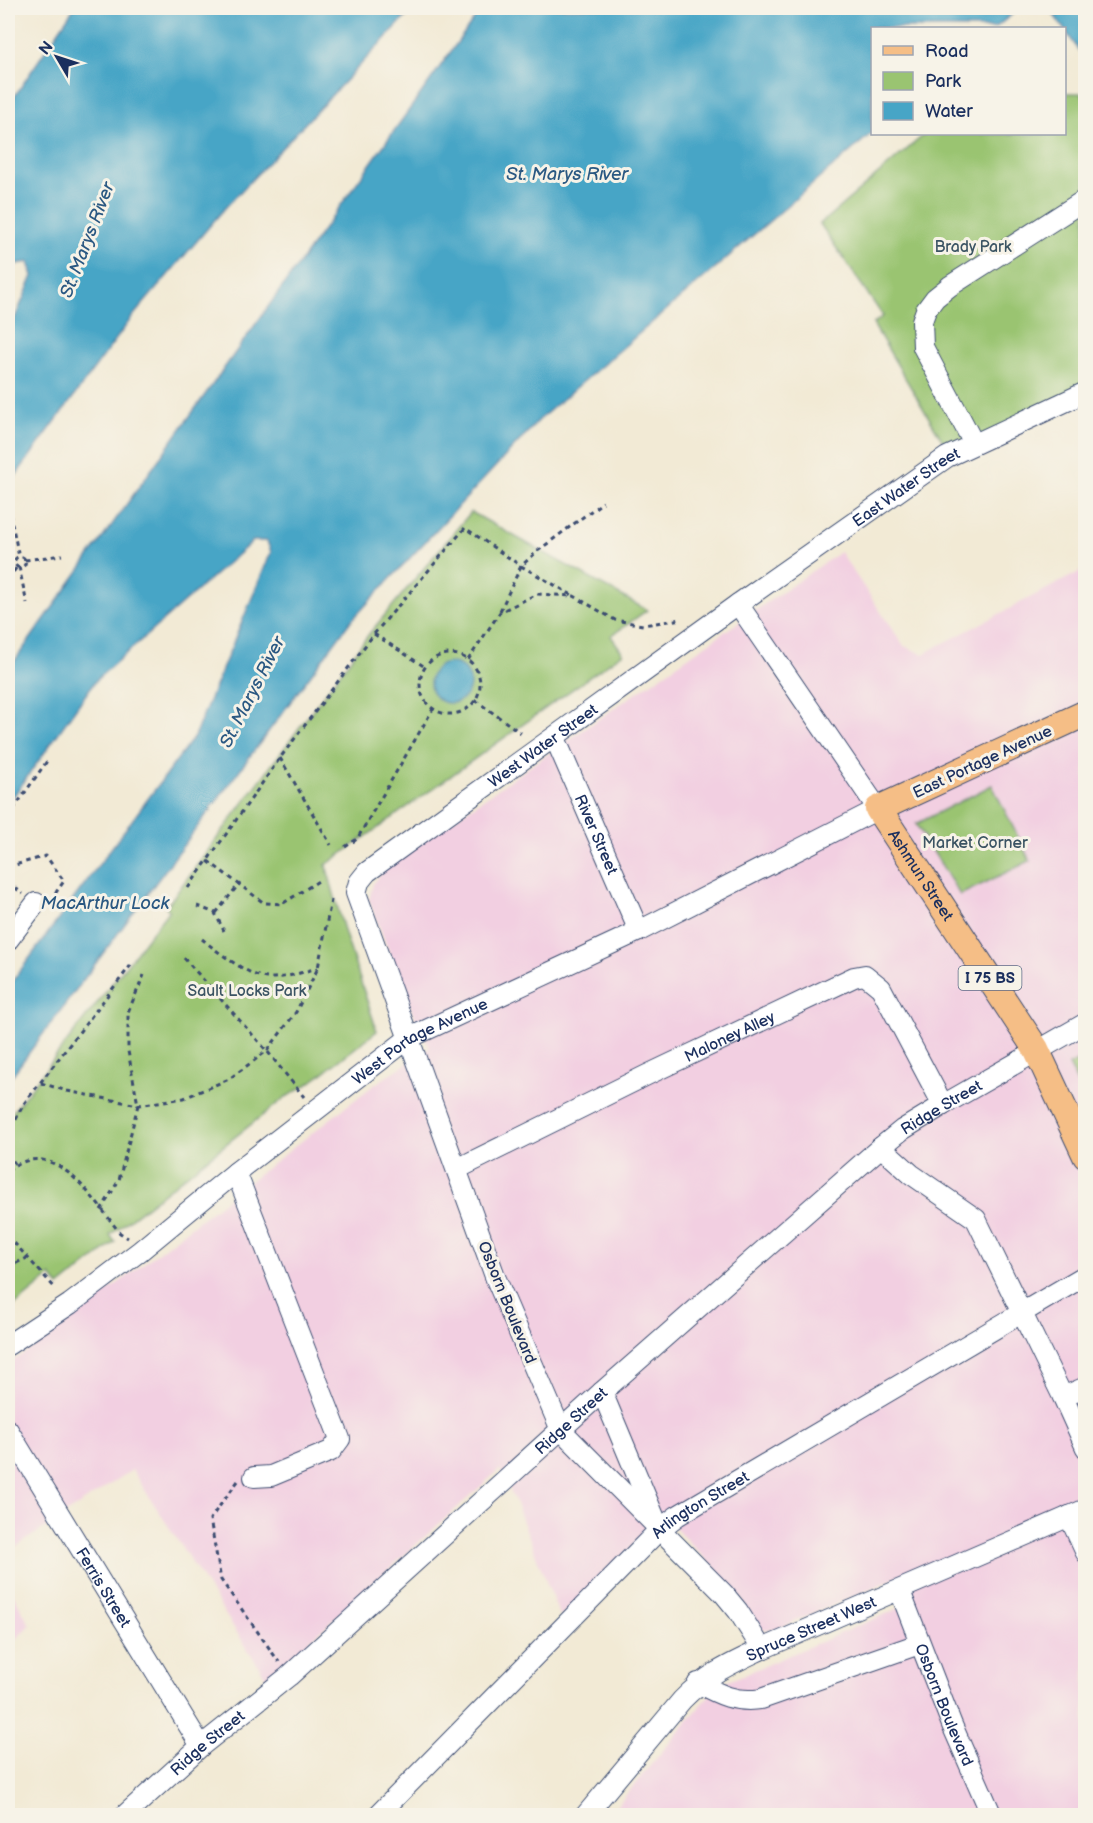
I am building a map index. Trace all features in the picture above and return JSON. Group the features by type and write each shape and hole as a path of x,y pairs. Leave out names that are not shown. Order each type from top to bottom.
{"main road":[{"name":"East Portage Avenue","path":"878,809 1086,713"},
{"name":"Ashmun Street","path":"878,809 1036,1049 1086,1156"}],"street":[{"path":"974,444 923,346 922,321 926,310 935,298 950,286 1086,199"},
{"name":"East Water Street","path":"738,604 947,457 1086,392"},
{"name":"West Water Street","path":"356,893 359,882 367,872 738,604"},
{"name":"Ashmun Street","path":"738,604 878,809"},
{"name":"River Street","path":"555,738 639,931"},
{"name":"West Portage Avenue","path":"8,1345 70,1304 140,1251 236,1172 409,1038 639,931 878,809"},
{"name":"Osborn Boulevard","path":"356,893 496,1279 561,1430 738,1611 762,1649"},
{"path":"8,940 43,902"},
{"name":"Maloney Alley","path":"458,1169 854,977 865,975 881,988 943,1105"},
{"name":"Ridge Street","path":"124,1815 201,1746 289,1676 603,1392 881,1147 902,1130 943,1105 1036,1049 1086,1023"},
{"path":"881,1147 911,1174 976,1219 1086,1448"},
{"path":"236,1172 340,1439 331,1451 271,1476 254,1477"},
{"name":"Arlington Street","path":"377,1815 660,1529 687,1510 1086,1275"},
{"path":"1063,1397 1086,1387"},
{"path":"603,1392 660,1529"},
{"name":"Ferris Street","path":"8,1430 201,1746"},
{"path":"1077,1512 1086,1553"},
{"name":"Spruce Street West","path":"585,1815 698,1683 718,1670 1077,1512"},
{"name":"Osborn Boulevard","path":"900,1590 919,1644 990,1815"},
{"path":"698,1683 727,1698 751,1701 919,1644"}],"path":[{"path":"468,660 500,612 521,566 603,502"},
{"path":"10,514 18,567 27,604"},
{"path":"188,888 280,758 374,634 465,528 521,566 615,620 643,625 682,619"},
{"path":"8,554 25,560 62,555"},
{"path":"8,579 18,567 24,566 25,560"},
{"path":"500,612 537,594 574,596"},
{"path":"374,634 425,668"},
{"path":"452,654 468,660 476,670 479,679 479,689 475,700 462,711 452,714 433,709 421,694 420,684 425,668 433,659 442,655 452,654"},
{"path":"475,700 521,733"},
{"path":"345,847 357,839 433,709"},
{"path":"280,758 332,845"},
{"path":"8,817 47,761"},
{"path":"8,867 46,856 64,881 43,902"},
{"path":"208,861 264,903 282,904 320,880"},
{"path":"215,913 238,884"},
{"path":"41,1083 67,1091 138,1105 184,1098 229,1078 267,1051 296,1012 318,968 331,900"},
{"path":"197,906 215,913 224,931"},
{"path":"202,939 237,964 265,978 288,976 318,968"},
{"path":"184,958 267,1051 304,1097"},
{"path":"8,1136 23,1105 131,965"},
{"path":"101,1210 119,1180 138,1105 128,1051 128,1012 144,975"},
{"path":"8,1153 15,1164"},
{"path":"8,1171 15,1164 36,1159 57,1164 77,1181 120,1233 132,1241"},
{"path":"8,1236 56,1289"},
{"path":"8,1267 27,1258"},
{"path":"254,1477 238,1481 210,1520 213,1542 221,1580 289,1676"}],"shaded area":[{"path":"840,552 904,646 923,654 1085,569 1085,1815 609,1815 717,1686 914,1602 900,1576 777,1629 762,1629 754,1623 737,1591 663,1516 560,1617 513,1496 500,1469 267,1679 132,1470 8,1552 8,1364 45,1340 374,1085 430,1048 412,1011 369,900 373,884 388,865"},
{"path":"8,1584 30,1625 8,1647"}],"green space":[{"name":"Brady Park","path":"1066,93 1081,93 1086,100 1085,384 951,455 873,324 883,316 820,224 924,135 1066,135"},
{"name":"Sault Locks Park","path":"471,512 647,610 611,636 623,653 326,865 345,934 377,1031 310,1083 286,1097 110,1235 115,1242 59,1287 51,1276 8,1311 8,1118 169,910 166,907 369,634"},
{"name":"Market Corner","path":"992,785 1030,861 960,895 916,824"},
{"path":"1085,1057 1085,1099 1069,1065"}],"water":[{"name":"St. Marys River","path":"74,8 414,8 225,208 133,316 8,486 8,334 33,276 29,262 16,264 8,273 8,106"},
{"name":"St. Marys River","path":"482,8 1020,8 996,27 871,27 871,134 541,418 350,622 8,1081 8,987 194,737 271,552 267,541 253,541 96,680 8,804 8,670"},
{"path":"1049,8 1085,8 1085,59 1066,32 1066,27 1062,27"},
{"path":"450,663 458,664 464,669 469,675 469,691 464,697 458,702 450,703 442,702 436,697 431,691 430,683 431,675 436,669 442,664"}],"water label":[{"name":"MacArthur Lock","path":"105,903"}]}
